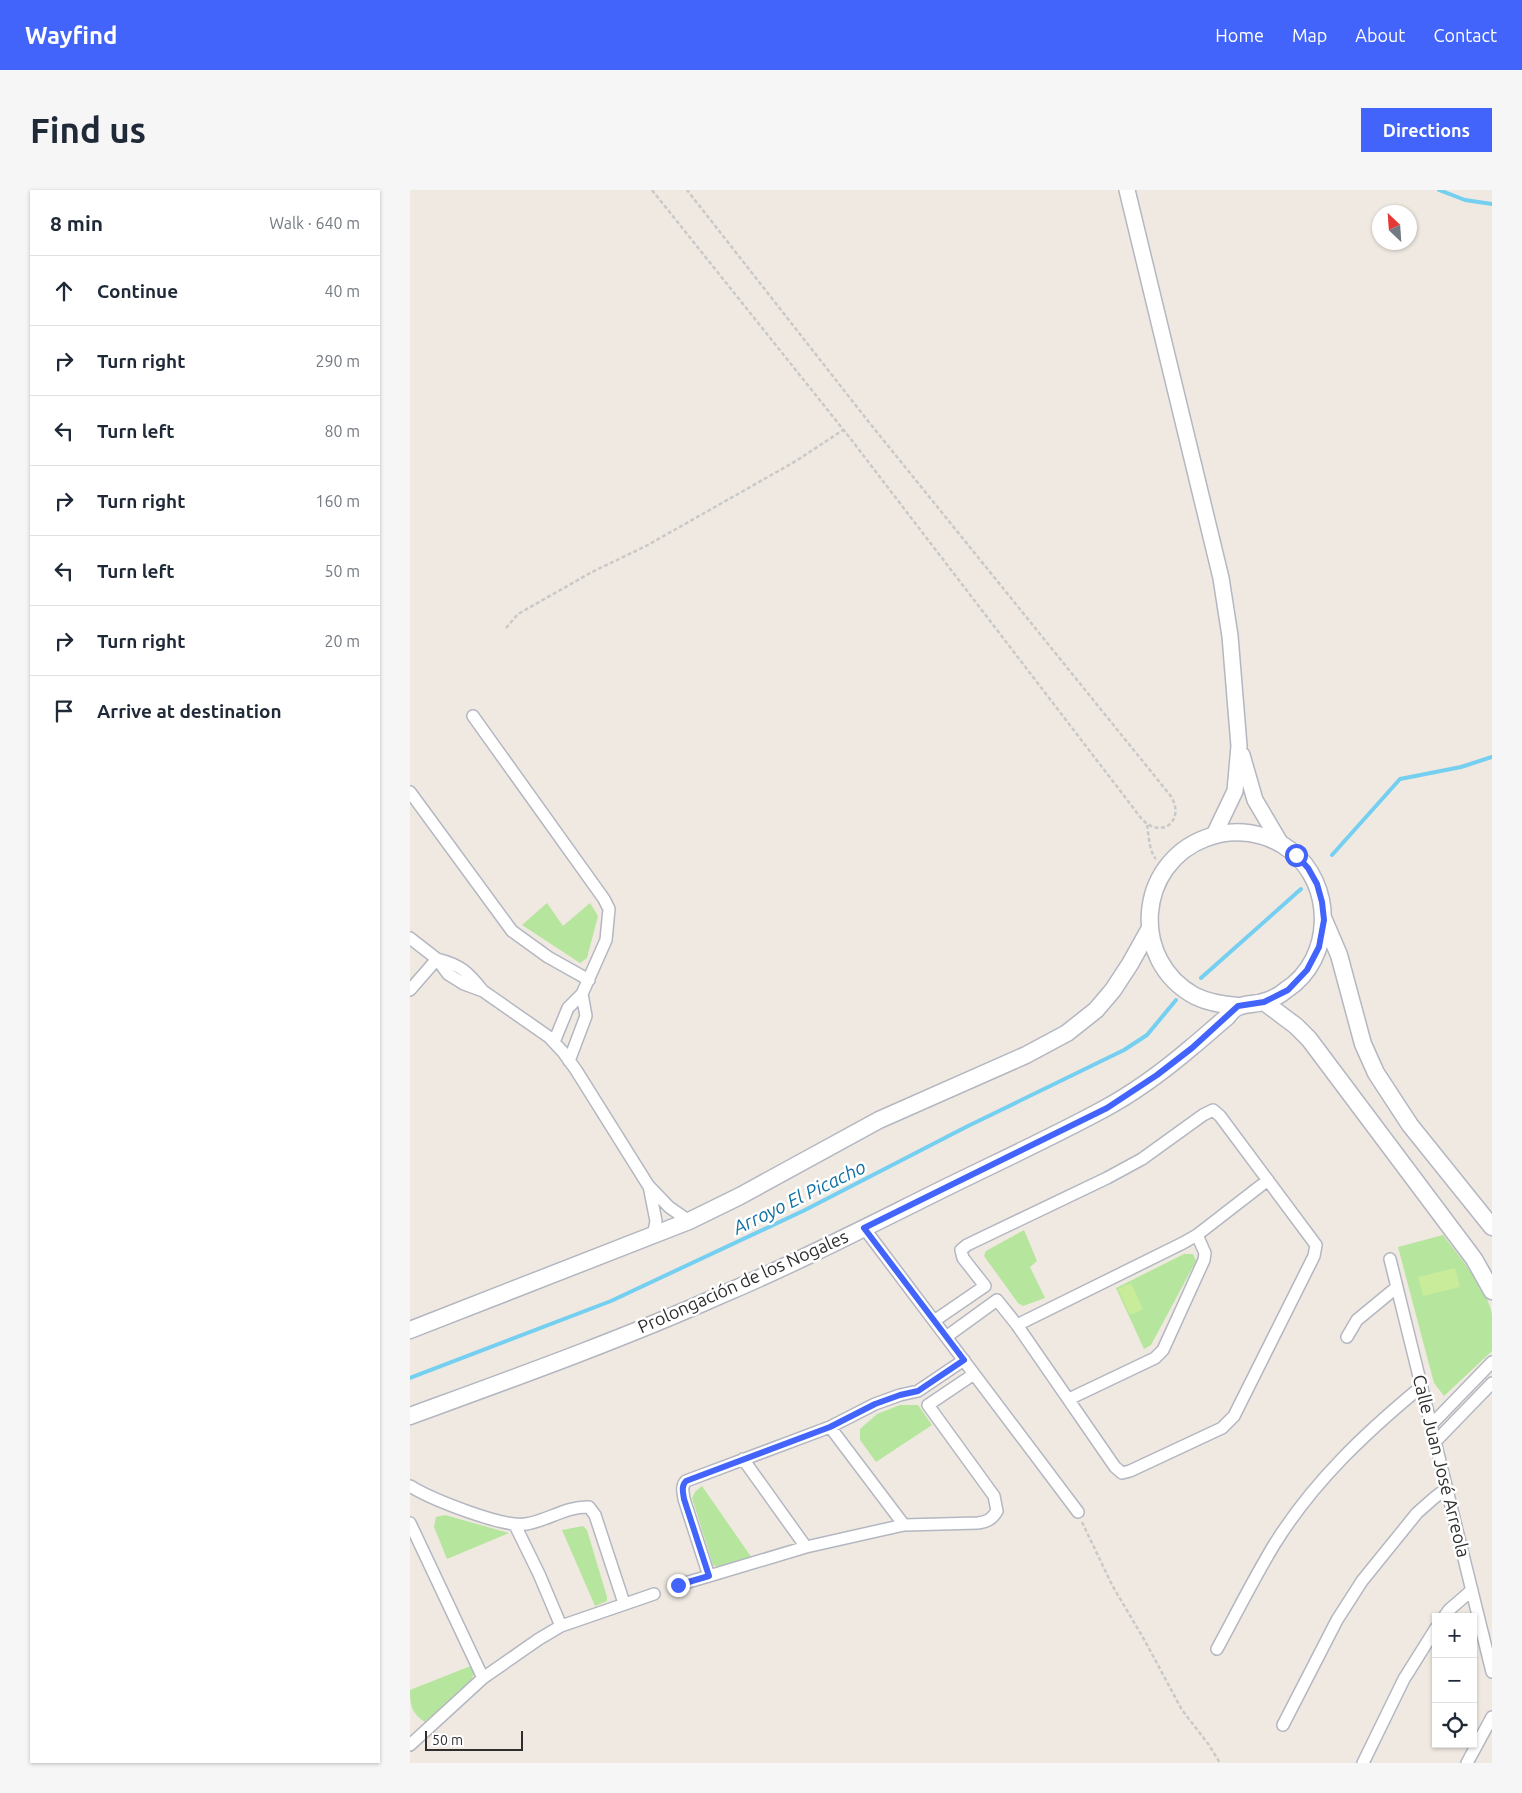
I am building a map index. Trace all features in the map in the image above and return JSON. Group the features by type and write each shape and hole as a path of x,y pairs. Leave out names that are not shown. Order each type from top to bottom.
{"main road":[{"path":"1231,832 1248,832 1266,836 1281,844 1296,855 1308,868 1317,884 1322,902 1324,920 1319,947 1307,970 1288,990 1264,1002 1238,1006 1217,1004 1197,997 1179,986 1165,970 1154,951 1149,930 1151,899 1156,884 1173,858 1199,840 1231,832"},
{"path":"1324,920 1339,955 1363,1044 1376,1073 1410,1124 1492,1227"},
{"path":"410,1330 689,1221 740,1196 879,1120 1026,1055 1067,1033 1096,1010 1113,990 1149,930"},
{"path":"1264,1002 1296,1026 1309,1039 1474,1259 1492,1291"},
{"name":"Prolongación de los Nogales","path":"410,1416 537,1370 718,1297 864,1228 1107,1108 1157,1075 1192,1048 1238,1006"}],"street":[{"path":"1127,190 1147,266 1221,578 1230,636 1240,746 1255,800 1281,844"},
{"path":"473,716 609,909 606,940 582,994 568,1008 554,1042"},
{"path":"1214,835 1235,791 1240,746"},
{"path":"410,792 512,931 548,957 588,980"},
{"path":"410,938 437,959 448,974 464,984 483,991 554,1042 570,1061 648,1185 669,1207 689,1221"},
{"path":"410,990 437,959"},
{"path":"570,1061 586,1016 582,994"},
{"path":"1213,1110 1220,1116 1268,1180 1316,1245 1314,1256 1234,1416 1222,1428 1122,1473 1017,1325 963,1258 961,1250 1107,1178 1142,1158 1203,1114 1213,1110"},
{"path":"1017,1325 1197,1236 1268,1180"},
{"path":"648,1185 656,1221 653,1236"},
{"path":"864,1228 1078,1512"},
{"path":"1069,1399 1155,1358 1163,1350 1204,1260 1205,1253 1197,1236"},
{"name":"Calle Juan José Arreola","path":"1390,1259 1492,1672"},
{"path":"934,1321 984,1286"},
{"path":"1348,1337 1357,1320 1397,1288"},
{"path":"946,1337 997,1300"},
{"path":"709,1576 684,1499 683,1484 691,1478 830,1427 875,1404 918,1391 964,1360"},
{"path":"1431,1425 1492,1362"},
{"path":"928,1405 974,1374"},
{"path":"1435,1442 1492,1382"},
{"path":"1218,1649 1274,1544 1306,1501 1337,1463 1368,1432 1422,1386"},
{"path":"678,1585 806,1548 904,1524 978,1523 986,1522 993,1518 997,1511 994,1496 918,1391"},
{"path":"1459,1397 1468,1409"},
{"path":"830,1427 904,1524"},
{"path":"743,1459 806,1548"},
{"path":"410,1486 449,1505 515,1525 527,1524 572,1509 588,1507 595,1514 624,1603"},
{"path":"1283,1725 1338,1620 1362,1581 1418,1513 1447,1488"},
{"path":"410,1523 483,1678"},
{"path":"515,1525 539,1574 561,1626"},
{"path":"1447,1613 1472,1590"},
{"path":"410,1745 483,1678 539,1639 561,1626 654,1594"},
{"path":"1363,1763 1404,1679 1432,1634"},
{"path":"1467,1763 1492,1717"}],"path":[{"path":"652,190 843,430 1147,825 1153,856 1166,868"},
{"path":"687,190 886,443 1176,803 1177,811 1174,819 1167,826 1156,829 1147,825"},
{"path":"506,628 518,614 592,572 646,546 722,504 796,461 843,430"},
{"path":"1078,1512 1112,1585 1182,1710 1209,1745 1220,1763"}],"green space":[{"path":"547,903 563,926 590,903 598,916 587,958 580,963 522,925"},
{"path":"1024,1230 1037,1261 1030,1267 1045,1298 1023,1306 1018,1303 984,1256 986,1251"},
{"path":"1443,1235 1479,1285 1490,1306 1492,1315 1492,1351 1444,1396 1434,1383 1398,1247"},
{"path":"1184,1254 1193,1254 1196,1261 1151,1345 1144,1349 1116,1288"},
{"path":"1455,1268 1460,1287 1423,1296 1418,1277"},
{"path":"1131,1283 1143,1309 1130,1315 1118,1289"},
{"path":"900,1405 918,1405 932,1425 876,1462 860,1440 860,1429 877,1414"},
{"path":"702,1486 752,1558 720,1568 713,1565 692,1498 695,1492"},
{"path":"445,1515 509,1533 447,1559 434,1527 436,1517"},
{"path":"583,1526 587,1530 607,1597 607,1601 595,1606 562,1530"},
{"path":"473,1665 474,1674 471,1680 425,1722 417,1716 411,1705 410,1690"}],"waterway":[{"path":"1439,190 1465,200 1492,204"},
{"name":"Arroyo El Picacho","path":"1332,855 1400,779 1461,767 1492,757"},
{"name":"Arroyo El Picacho","path":"1201,978 1301,889"},
{"name":"Arroyo El Picacho","path":"410,1378 611,1301 805,1210 966,1127 1124,1050 1147,1035 1176,1000"}],"route":[{"path":"678,1585 709,1576 684,1499 682,1489 686,1481 830,1427 875,1404 918,1391 964,1360 864,1228 1107,1108 1157,1075 1192,1048 1238,1006 1264,1002 1288,990 1307,970 1319,947 1324,920 1317,884 1308,868 1296,855"}]}
